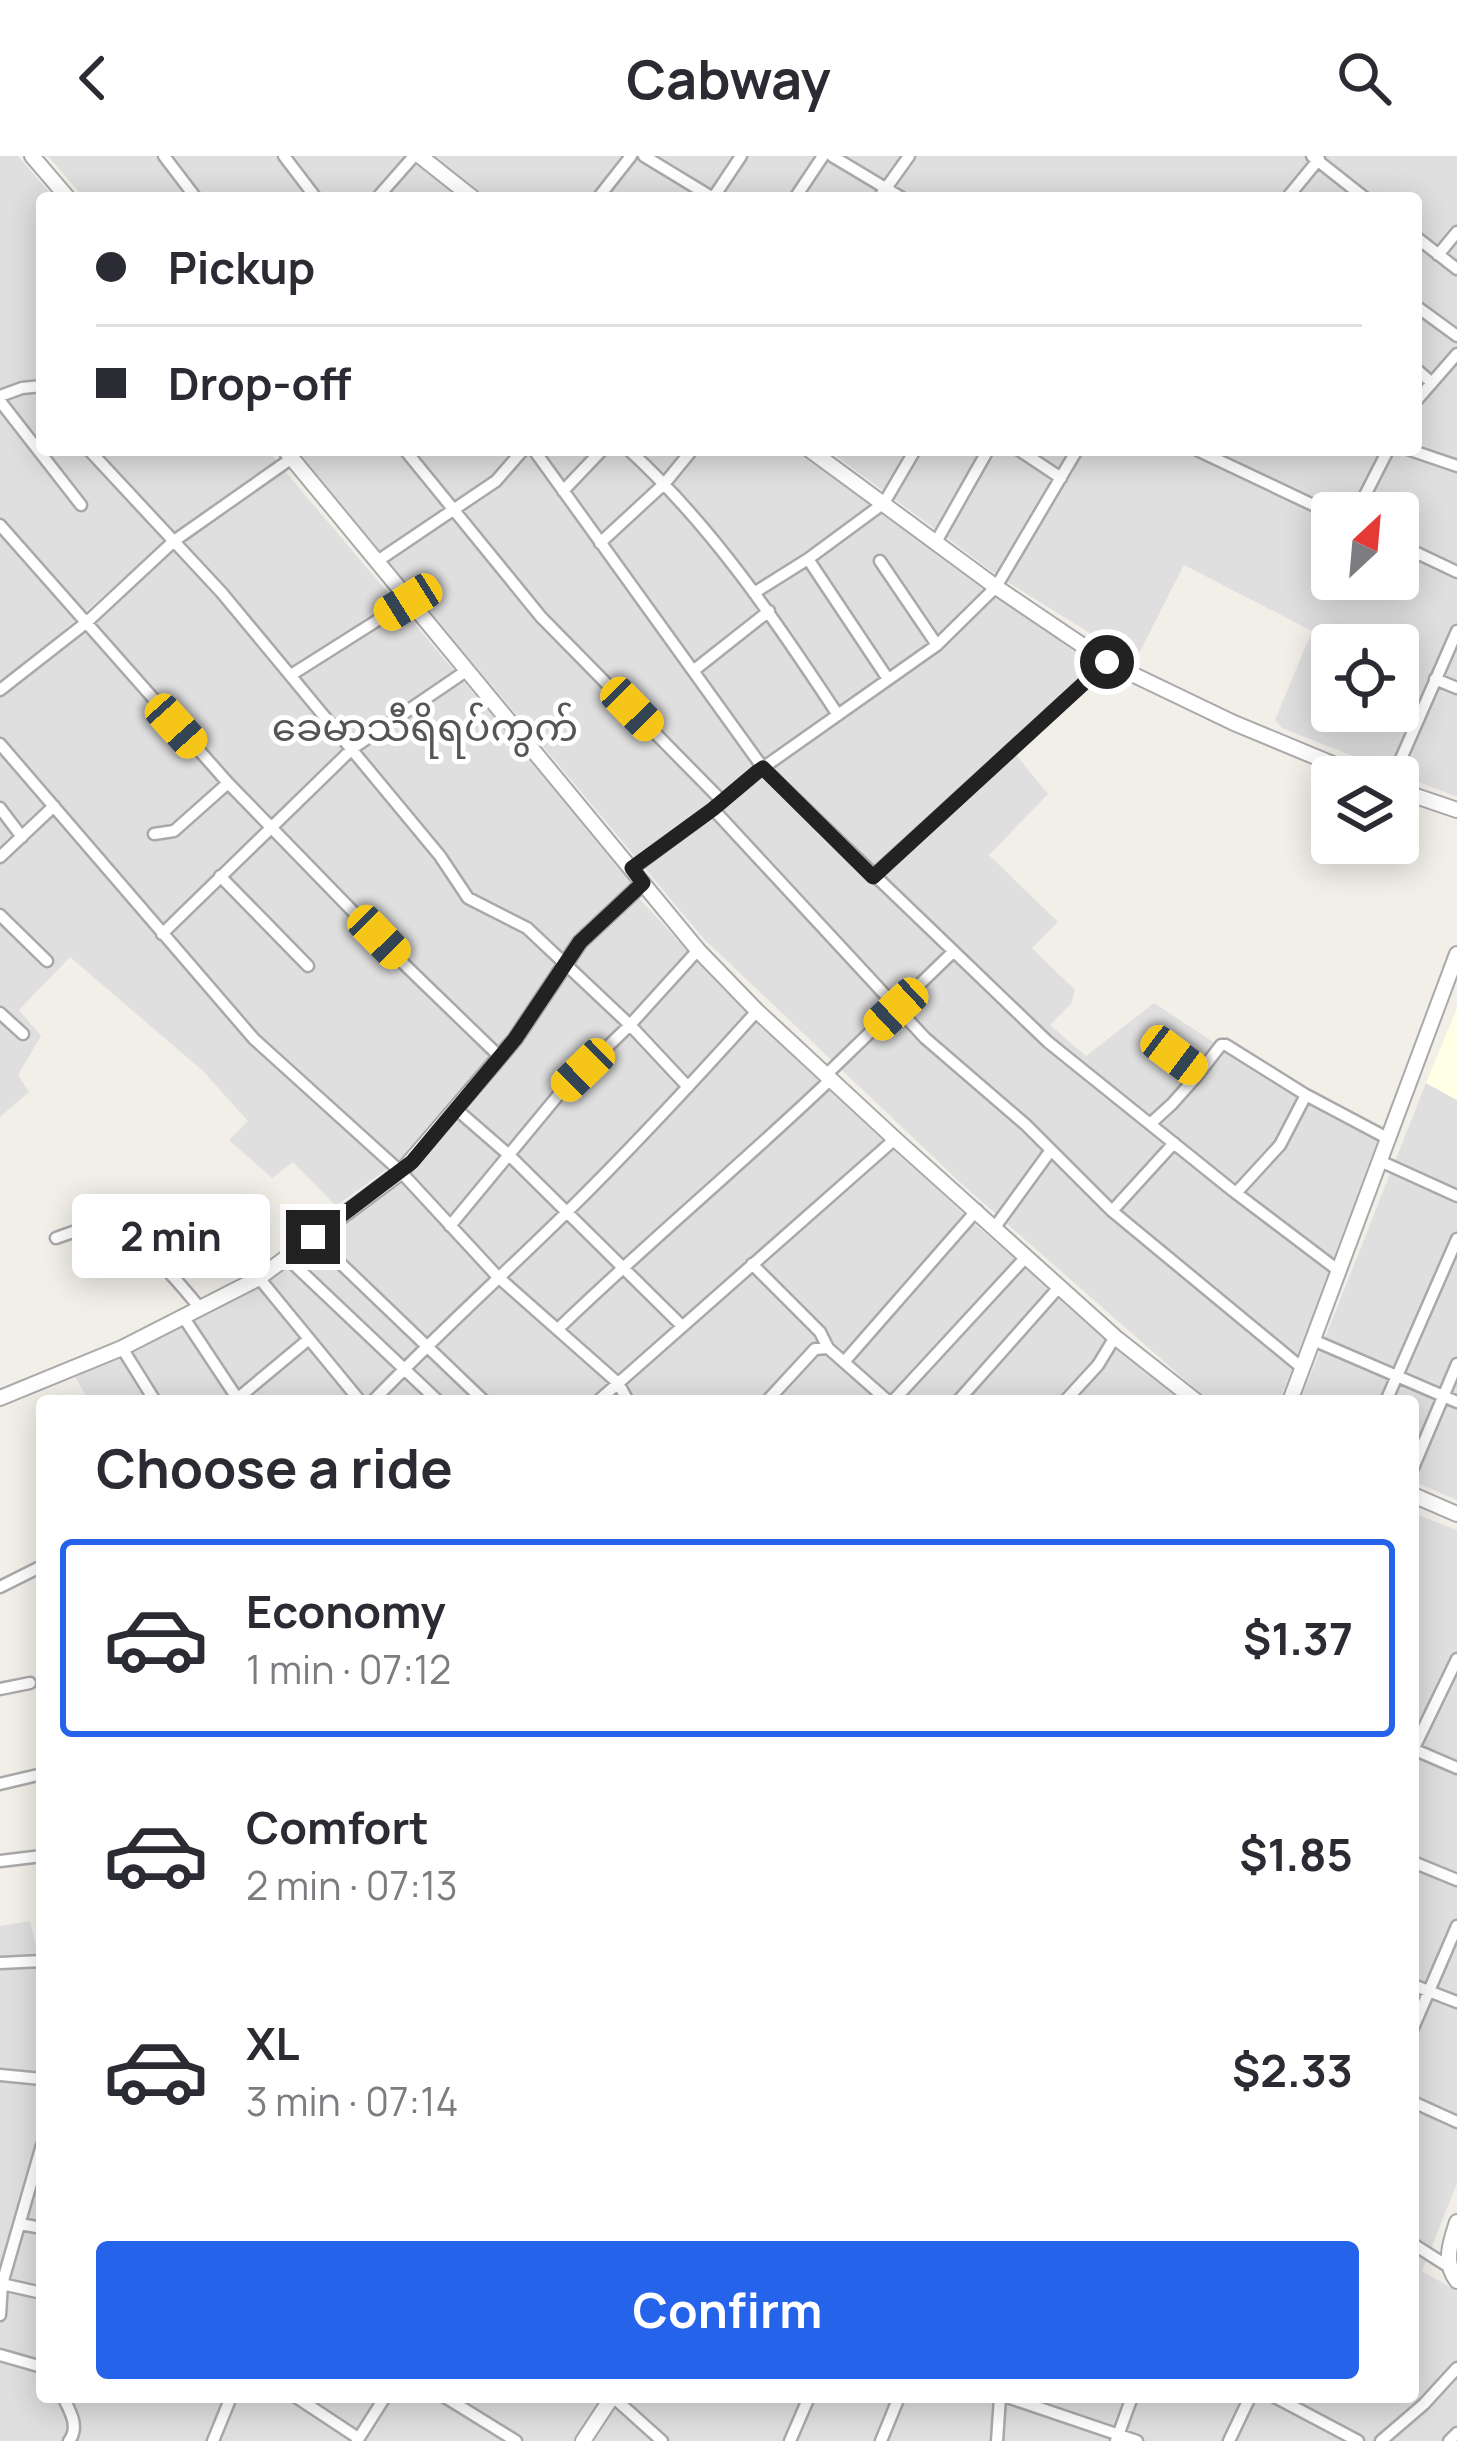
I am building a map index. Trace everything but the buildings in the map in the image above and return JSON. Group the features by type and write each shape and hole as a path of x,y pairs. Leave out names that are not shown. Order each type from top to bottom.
{"street":[{"path":"32,156 63,192"},
{"path":"164,156 191,192"},
{"path":"284,156 311,192"},
{"path":"383,192 417,156 465,192"},
{"path":"603,192 631,156"},
{"path":"644,156 703,192"},
{"path":"717,192 741,156"},
{"path":"800,192 828,156 879,192"},
{"path":"883,192 909,156"},
{"path":"1292,192 1317,158 1358,192"},
{"path":"1438,255 1457,232"},
{"path":"1422,242 1457,269"},
{"path":"1422,310 1457,336"},
{"path":"1422,394 1457,355"},
{"path":"1422,374 1432,383"},
{"path":"36,387 0,398 36,447"},
{"path":"1422,454 1457,466"},
{"path":"43,456 80,506"},
{"path":"95,456 222,593 440,856 468,898 527,928 688,1087"},
{"path":"0,691 87,622 174,542 285,456"},
{"path":"290,456 698,950 895,1139 1115,1337 1188,1395"},
{"path":"410,456 541,617 717,805 896,1009 1026,1125 1112,1210 1302,1368"},
{"path":"376,562 496,481 518,456"},
{"path":"538,456 763,768 1048,1042 1339,1270"},
{"path":"563,491 596,456"},
{"path":"636,456 665,483 769,611 838,715"},
{"path":"600,543 687,456"},
{"path":"818,456 1107,662 1313,756"},
{"path":"754,593 884,503 911,456"},
{"path":"936,542 985,456"},
{"path":"1028,456 1061,478"},
{"path":"632,868 937,645 996,587 1074,456"},
{"path":"1210,456 1311,504"},
{"path":"1367,492 1385,456"},
{"path":"0,525 228,783 500,1057"},
{"path":"1419,554 1457,572"},
{"path":"808,559 888,679"},
{"path":"880,561 937,645"},
{"path":"291,676 408,602"},
{"path":"692,671 769,611"},
{"path":"1402,756 1457,631"},
{"path":"873,877 1107,662"},
{"path":"161,934 350,751 466,671"},
{"path":"1435,679 1457,688"},
{"path":"0,744 254,1040 401,1172 498,1277 559,1328 618,1383 625,1395"},
{"path":"154,834 174,831 228,783"},
{"path":"1419,797 1457,810"},
{"path":"0,857 54,806"},
{"path":"0,808 22,837"},
{"path":"220,876 308,966"},
{"path":"0,1399 122,1348 259,1278 401,1172 515,1039 580,942 643,883"},
{"path":"0,915 47,961"},
{"path":"450,1226 560,1093 698,950"},
{"path":"559,1328 752,1154 953,952"},
{"path":"1292,1395 1457,954"},
{"path":"379,1395 566,1212 757,1011"},
{"path":"0,1012 23,1034"},
{"path":"1154,1039 1196,1070 1196,1077"},
{"path":"1150,1124 1221,1045 1226,1045 1389,1139"},
{"path":"1236,1193 1280,1145 1306,1094"},
{"path":"456,1109 682,1326"},
{"path":"605,1395 895,1139"},
{"path":"1112,1210 1174,1143"},
{"path":"995,1226 1051,1150"},
{"path":"1380,1161 1457,1196"},
{"path":"844,1362 977,1210"},
{"path":"56,1238 96,1226 128,1236 200,1308"},
{"path":"313,1237 478,1395"},
{"path":"1390,1395 1457,1239"},
{"path":"286,1257 432,1395"},
{"path":"896,1395 1026,1257"},
{"path":"752,1264 820,1332 828,1348 883,1395"},
{"path":"259,1278 355,1395"},
{"path":"963,1395 1060,1286"},
{"path":"184,1318 235,1395"},
{"path":"1070,1395 1115,1337"},
{"path":"244,1395 309,1339"},
{"path":"1313,1340 1457,1402"},
{"path":"122,1348 151,1395"},
{"path":"772,1395 815,1349 828,1348"},
{"path":"1419,1454 1457,1364"},
{"path":"1419,1498 1457,1514"},
{"path":"0,1587 36,1569"},
{"path":"1419,1737 1457,1659"},
{"path":"0,1689 30,1683"},
{"path":"1419,1752 1457,1768"},
{"path":"0,1784 36,1775"},
{"path":"0,1862 36,1857"},
{"path":"1419,1864 1457,1880"},
{"path":"1419,2014 1457,1926"},
{"path":"0,1963 36,1961"},
{"path":"1419,1987 1457,2002"},
{"path":"0,2074 36,2078"},
{"path":"1419,2105 1457,2122"},
{"path":"0,2315 2,2284 36,2180"},
{"path":"1448,2266 1457,2222"},
{"path":"20,2224 36,2227"},
{"path":"1419,2248 1448,2266 1457,2281"},
{"path":"2,2284 36,2292"},
{"path":"0,2355 36,2366"},
{"path":"1381,2441 1457,2368"},
{"path":"67,2403 74,2420 69,2441"},
{"path":"213,2441 228,2403"},
{"path":"305,2403 358,2440 382,2403"},
{"path":"455,2403 516,2441"},
{"path":"583,2441 609,2403"},
{"path":"620,2403 662,2441"},
{"path":"807,2403 792,2438 808,2441"},
{"path":"880,2441 896,2403"},
{"path":"997,2441 1003,2403"},
{"path":"1021,2403 1137,2441"},
{"path":"1117,2437 1130,2403"},
{"path":"1229,2441 1247,2403"},
{"path":"1286,2403 1358,2441"},
{"path":"1450,2441 1457,2433"}],"shaded area":[{"path":"0,156 18,156 49,192 36,192 36,456 273,456 279,463 137,566 0,682"},
{"path":"48,156 408,156 453,192 79,192"},
{"path":"432,156 1457,156 1457,797 1419,782 1419,756 1353,756 1282,728 1275,720 1311,633 1311,732 1419,732 1419,624 1311,624 1311,630 1184,565 1135,661 1001,578 836,456 1422,456 1422,192 476,192"},
{"path":"300,456 808,456 1083,658 1096,672 1012,750 1048,794 989,855 1058,922 1032,948 1075,990 1071,1004 1050,1025 1086,1056 1154,1003 1383,1142 1281,1395 1202,1395 964,1186 704,939"},
{"path":"283,469 632,880 629,892 582,932 444,1119 409,1153 336,1206 293,1162 272,1178 229,1140 248,1121 203,1071 70,957 19,1010 41,1036 18,1075 29,1092 0,1117 0,692 158,560"},
{"path":"636,895 683,946 972,1222 1173,1395 86,1395 75,1377 323,1235 413,1167 585,941"},
{"path":"1457,1008 1457,1100 1426,1083"},
{"path":"1426,1083 1457,1100 1457,1500 1419,1484 1419,1395 1302,1395"},
{"path":"1419,1515 1457,1530 1457,2183 1422,2271 1457,2291 1457,2441 592,2441 619,2403 1419,2403"},
{"path":"30,1921 36,1946 36,2403 602,2403 575,2441 0,2441 0,1926"}],"district":[{"name":"ခေမာသီရိရပ်ကွက်","path":"425,727"}],"route":[{"path":"313,1237 412,1162 515,1039 580,942 643,883 632,868 757,772 763,768 873,877 1107,662"}]}
